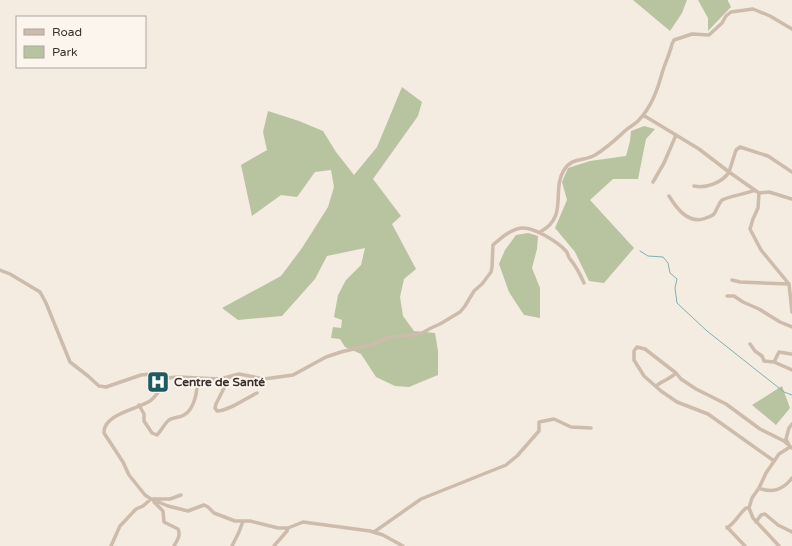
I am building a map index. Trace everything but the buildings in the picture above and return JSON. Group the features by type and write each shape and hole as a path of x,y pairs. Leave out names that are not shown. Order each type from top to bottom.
{"street":[{"path":"540,232 548,228 556,216 562,173 567,166 572,162 594,156 604,149 637,122 649,107 660,85 674,40 692,34 709,35 731,12 753,9 770,16 792,29"},
{"path":"643,115 699,149 759,193 758,208 750,229 761,250 789,284 792,312"},
{"path":"653,182 664,163 676,135"},
{"path":"694,186 704,186 724,179 729,172 736,150 740,147 768,156 792,172"},
{"path":"669,196 676,207 684,215 696,220 702,220 712,216 720,203 725,199 756,190"},
{"path":"759,193 769,192 792,199"},
{"path":"0,270 10,274 40,292 70,362 99,386 106,387 140,375 152,374 167,378 178,377 198,379 229,378 239,374 264,379 293,375 326,357 341,352 374,344 388,337 422,333 460,312 491,272 493,245 509,232 517,229 523,228 540,232 566,251 569,259 577,269 584,283"},
{"path":"732,280 740,282 789,284"},
{"path":"727,296 734,296 780,322 792,327"},
{"path":"750,344 755,351 762,356 764,361 774,362 792,370"},
{"path":"774,462 708,414 677,402 644,376 634,360 634,351 637,347 646,349 696,389 726,404 760,429 784,441 791,448"},
{"path":"774,362 779,352 791,354"},
{"path":"656,386 676,373"},
{"path":"167,378 156,395 150,401 111,419 104,429 104,433 123,462 129,475 145,495 163,511 165,516 164,522 178,529 180,532 174,546"},
{"path":"229,378 216,404 215,408 218,412 257,393"},
{"path":"139,405 144,414 144,421 152,433 157,435 168,421 184,416 187,413 195,398 198,379"},
{"path":"374,532 421,499 506,465 517,456 538,431 539,422 554,419 571,427 591,428"},
{"path":"791,448 786,439 789,428 792,424"},
{"path":"779,546 756,522 750,514 749,508 752,498 779,454 791,448"},
{"path":"759,488 778,490 786,486 792,478"},
{"path":"111,546 120,526 136,509 143,506 151,499 170,499 181,495"},
{"path":"151,499 181,510 188,511 204,505 214,513 224,518 235,521 250,521 278,528 288,528 303,522 374,532 393,540 402,546"},
{"path":"745,546 727,527 734,523 746,508 749,508"},
{"path":"756,522 761,515 765,514 792,532"},
{"path":"232,546 243,521"},
{"path":"274,546 288,528"}],"green space":[{"path":"633,0 687,0 682,13 670,31"},
{"path":"698,0 728,0 731,7 708,31 708,18"},
{"path":"402,87 422,102 418,116 373,179 401,216 392,224 416,269 404,279 400,297 403,316 414,331 435,333 438,351 438,375 409,387 395,386 376,377 361,354 345,347 340,339 331,338 333,327 341,328 342,320 334,317 338,295 346,280 361,265 365,248 327,256 315,279 282,316 238,320 222,308 281,276 302,248 328,207 334,187 331,170 315,172 297,197 281,195 252,216 241,165 267,150 263,132 268,111 323,131 336,152 354,175 377,147"},
{"path":"644,126 655,129 646,139 638,179 613,179 590,200 634,248 604,283 589,281 575,252 555,228 567,200 562,182 568,168 590,161 626,156 631,131"},
{"path":"528,233 538,236 537,249 532,268 540,288 540,318 524,315 509,292 499,264 505,250 516,235"},
{"path":"782,386 790,408 776,425 752,405"}],"waterway":[{"path":"640,251 648,256 663,257 668,263 670,273 677,279 675,288 677,303 707,331 784,392 792,395"}],"place":[{"name":"Centre de Santé","path":"158,382"}]}
